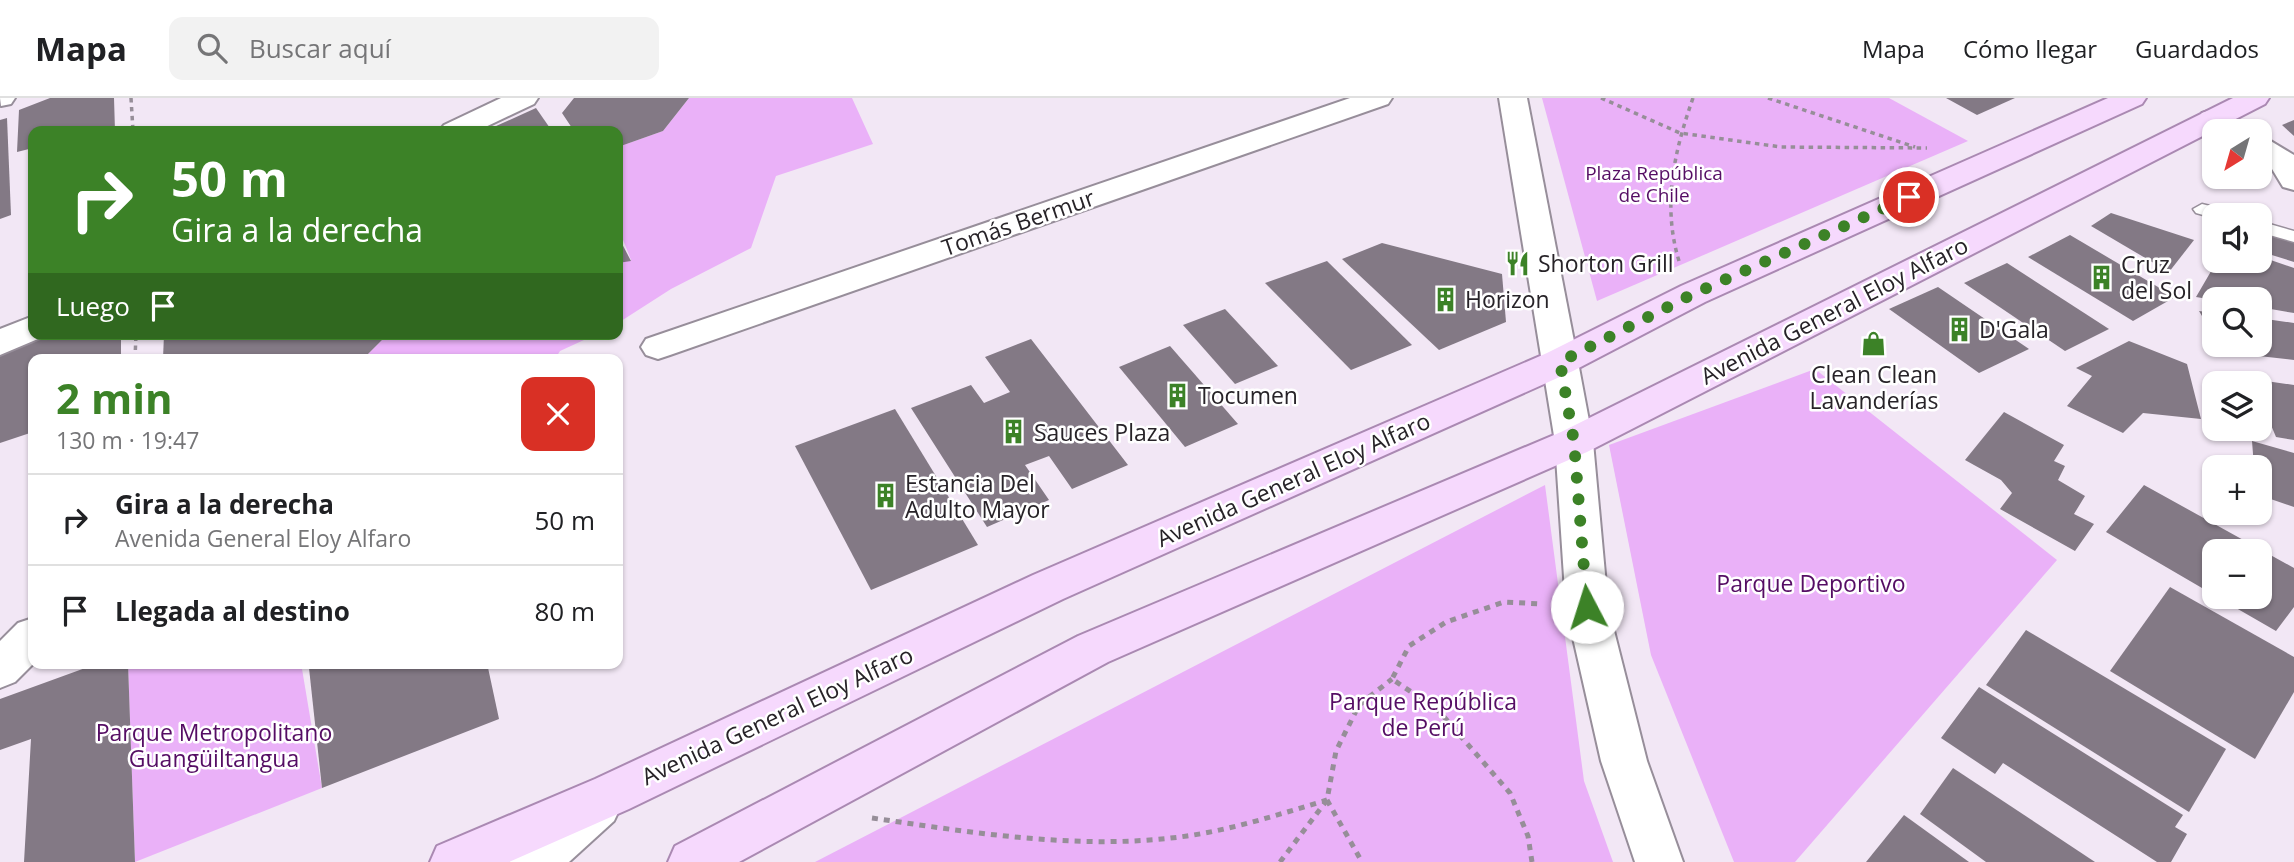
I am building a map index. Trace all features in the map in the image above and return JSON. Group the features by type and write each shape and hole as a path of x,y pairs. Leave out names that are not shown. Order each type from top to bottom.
{"main road":[{"name":"Avenida General Eloy Alfaro","path":"454,862 612,794 1048,587 1560,362 1693,294 2132,98"},
{"name":"Avenida General Eloy Alfaro","path":"2230,119 2255,98"},
{"name":"Avenida General Eloy Alfaro","path":"692,862 1093,649 1574,442 2202,135"}],"street":[{"path":"465,126 524,98"},
{"name":"Tomás Bermur","path":"658,346 1378,98"},
{"path":"1513,98 1574,442 1587,607 1624,761 1659,862"},
{"path":"2272,153 2281,158 2294,181"},
{"path":"0,343 28,330"},
{"path":"0,669 28,641"},
{"path":"533,862 612,794"}],"lane":[{"path":"2272,230 2294,237"}],"path":[{"path":"131,98 133,126"},
{"path":"1601,98 1680,133 1781,148 1930,149"},
{"path":"1693,98 1680,133 1671,194 1673,245 1693,294"},
{"path":"1768,98 1919,148"},
{"path":"1280,862 1327,800 1336,751 1359,705 1392,679 1409,646 1446,622 1504,602 1556,605"},
{"path":"1392,679 1438,710 1510,793 1528,836 1532,862"},
{"path":"861,816 1027,839 1146,841 1229,829 1327,800"},
{"path":"1327,800 1362,862"}],"green space":[{"path":"689,98 852,98 873,144 776,176 751,248 671,289 623,320 623,262 631,260 623,240 623,145 663,131"},
{"name":"Plaza República de Chile","path":"1542,98 1889,98 1968,141 1597,301"},
{"path":"382,340 584,340 558,354 368,354"},
{"name":"Parque Deportivo","path":"1815,369 2057,560 1795,862 1734,862 1651,655 1609,445"},
{"name":"Parque República de Perú","path":"1545,485 1584,781 1613,862 815,862"},
{"name":"Parque Metropolitano Guangüiltangua","path":"128,669 302,669 322,788 135,862"}],"building":[{"path":"50,98 114,98 115,126 28,126 28,149 17,152 19,110"},
{"path":"574,98 689,98 663,131 623,145 623,126 571,126 562,113"},
{"path":"1946,98 2015,98 1977,115"},
{"path":"536,108 549,126 496,126"},
{"path":"7,118 11,215 0,219 0,120"},
{"path":"2294,120 2294,136 2282,125"},
{"path":"2111,213 2194,240 2169,272 2091,226"},
{"path":"2272,234 2294,241 2294,262 2272,255"},
{"name":"Cruz del Sol","path":"2070,235 2175,297 2133,321 2028,257"},
{"name":"Horizon","path":"1382,243 1502,274 1506,322 1439,350 1342,259"},
{"path":"623,246 631,261 623,262"},
{"path":"2272,260 2294,268 2294,313 2272,309 2272,287 2202,287 2202,298 2196,297 2210,273 2272,273"},
{"path":"1327,261 1412,345 1351,370 1265,283"},
{"path":"2007,263 2109,329 2065,351 1964,283"},
{"name":"D'Gala","path":"1938,287 2029,349 1979,373 1889,309"},
{"path":"1225,309 1278,366 1235,384 1183,325"},
{"path":"2272,320 2294,323 2294,360 2267,357 2272,357"},
{"path":"28,337 28,340 121,340 121,354 28,354 28,434 0,443 0,351"},
{"name":"Sauces Plaza","path":"1031,339 1128,465 1072,489 1049,456 1025,465 1049,500 987,527 911,408 971,385 984,403 1010,392 985,357"},
{"path":"164,340 382,340 368,354 163,354"},
{"path":"2129,341 2187,364 2201,419 2143,413 2123,433 2067,406 2092,376 2076,368"},
{"name":"Tocumen","path":"1170,346 1238,424 1185,447 1119,367"},
{"path":"2272,382 2294,385 2294,440 2276,437 2272,427"},
{"name":"Estancia Del Adulto Mayor","path":"895,409 978,545 871,590 795,446"},
{"path":"2004,412 2064,445 2054,461 2065,466 2058,480 2085,496 2074,514 2094,524 2075,551 2000,509 2012,493 2001,480 1965,460"},
{"path":"2252,441 2294,453 2294,507 2272,499 2272,455 2253,455"},
{"path":"2144,485 2202,517 2202,525 2216,525 2242,539 2202,539 2202,588 2106,532"},
{"path":"2272,556 2294,568 2294,607 2276,631 2238,609 2272,609"},
{"path":"2170,587 2202,605 2202,609 2209,609 2294,657 2294,692 2255,759 2110,671"},
{"path":"2026,630 2226,749 2189,812 1986,685"},
{"path":"82,669 128,669 135,862 24,862 31,739 0,750 0,699"},
{"path":"309,669 488,669 499,719 322,788"},
{"path":"1979,687 2183,815 2175,827 2187,834 2171,862 2157,862 2003,763 1995,774 1941,738"},
{"path":"1953,768 2095,862 1986,862 1920,814"},
{"path":"1904,815 1969,862 1866,862"}],"place":[{"name":"Shorton Grill","path":"1518,263"},
{"name":"Cruz del Sol","path":"2101,277"},
{"name":"Horizon","path":"1445,299"},
{"name":"D'Gala","path":"1959,329"},
{"name":"Clean Clean Lavanderías","path":"1874,344"},
{"name":"Tocumen","path":"1178,395"},
{"name":"Sauces Plaza","path":"1014,432"},
{"name":"Estancia Del Adulto Mayor","path":"885,496"}],"route":[{"path":"1587,607 1574,442 1560,362 1693,294 1909,197"}]}
